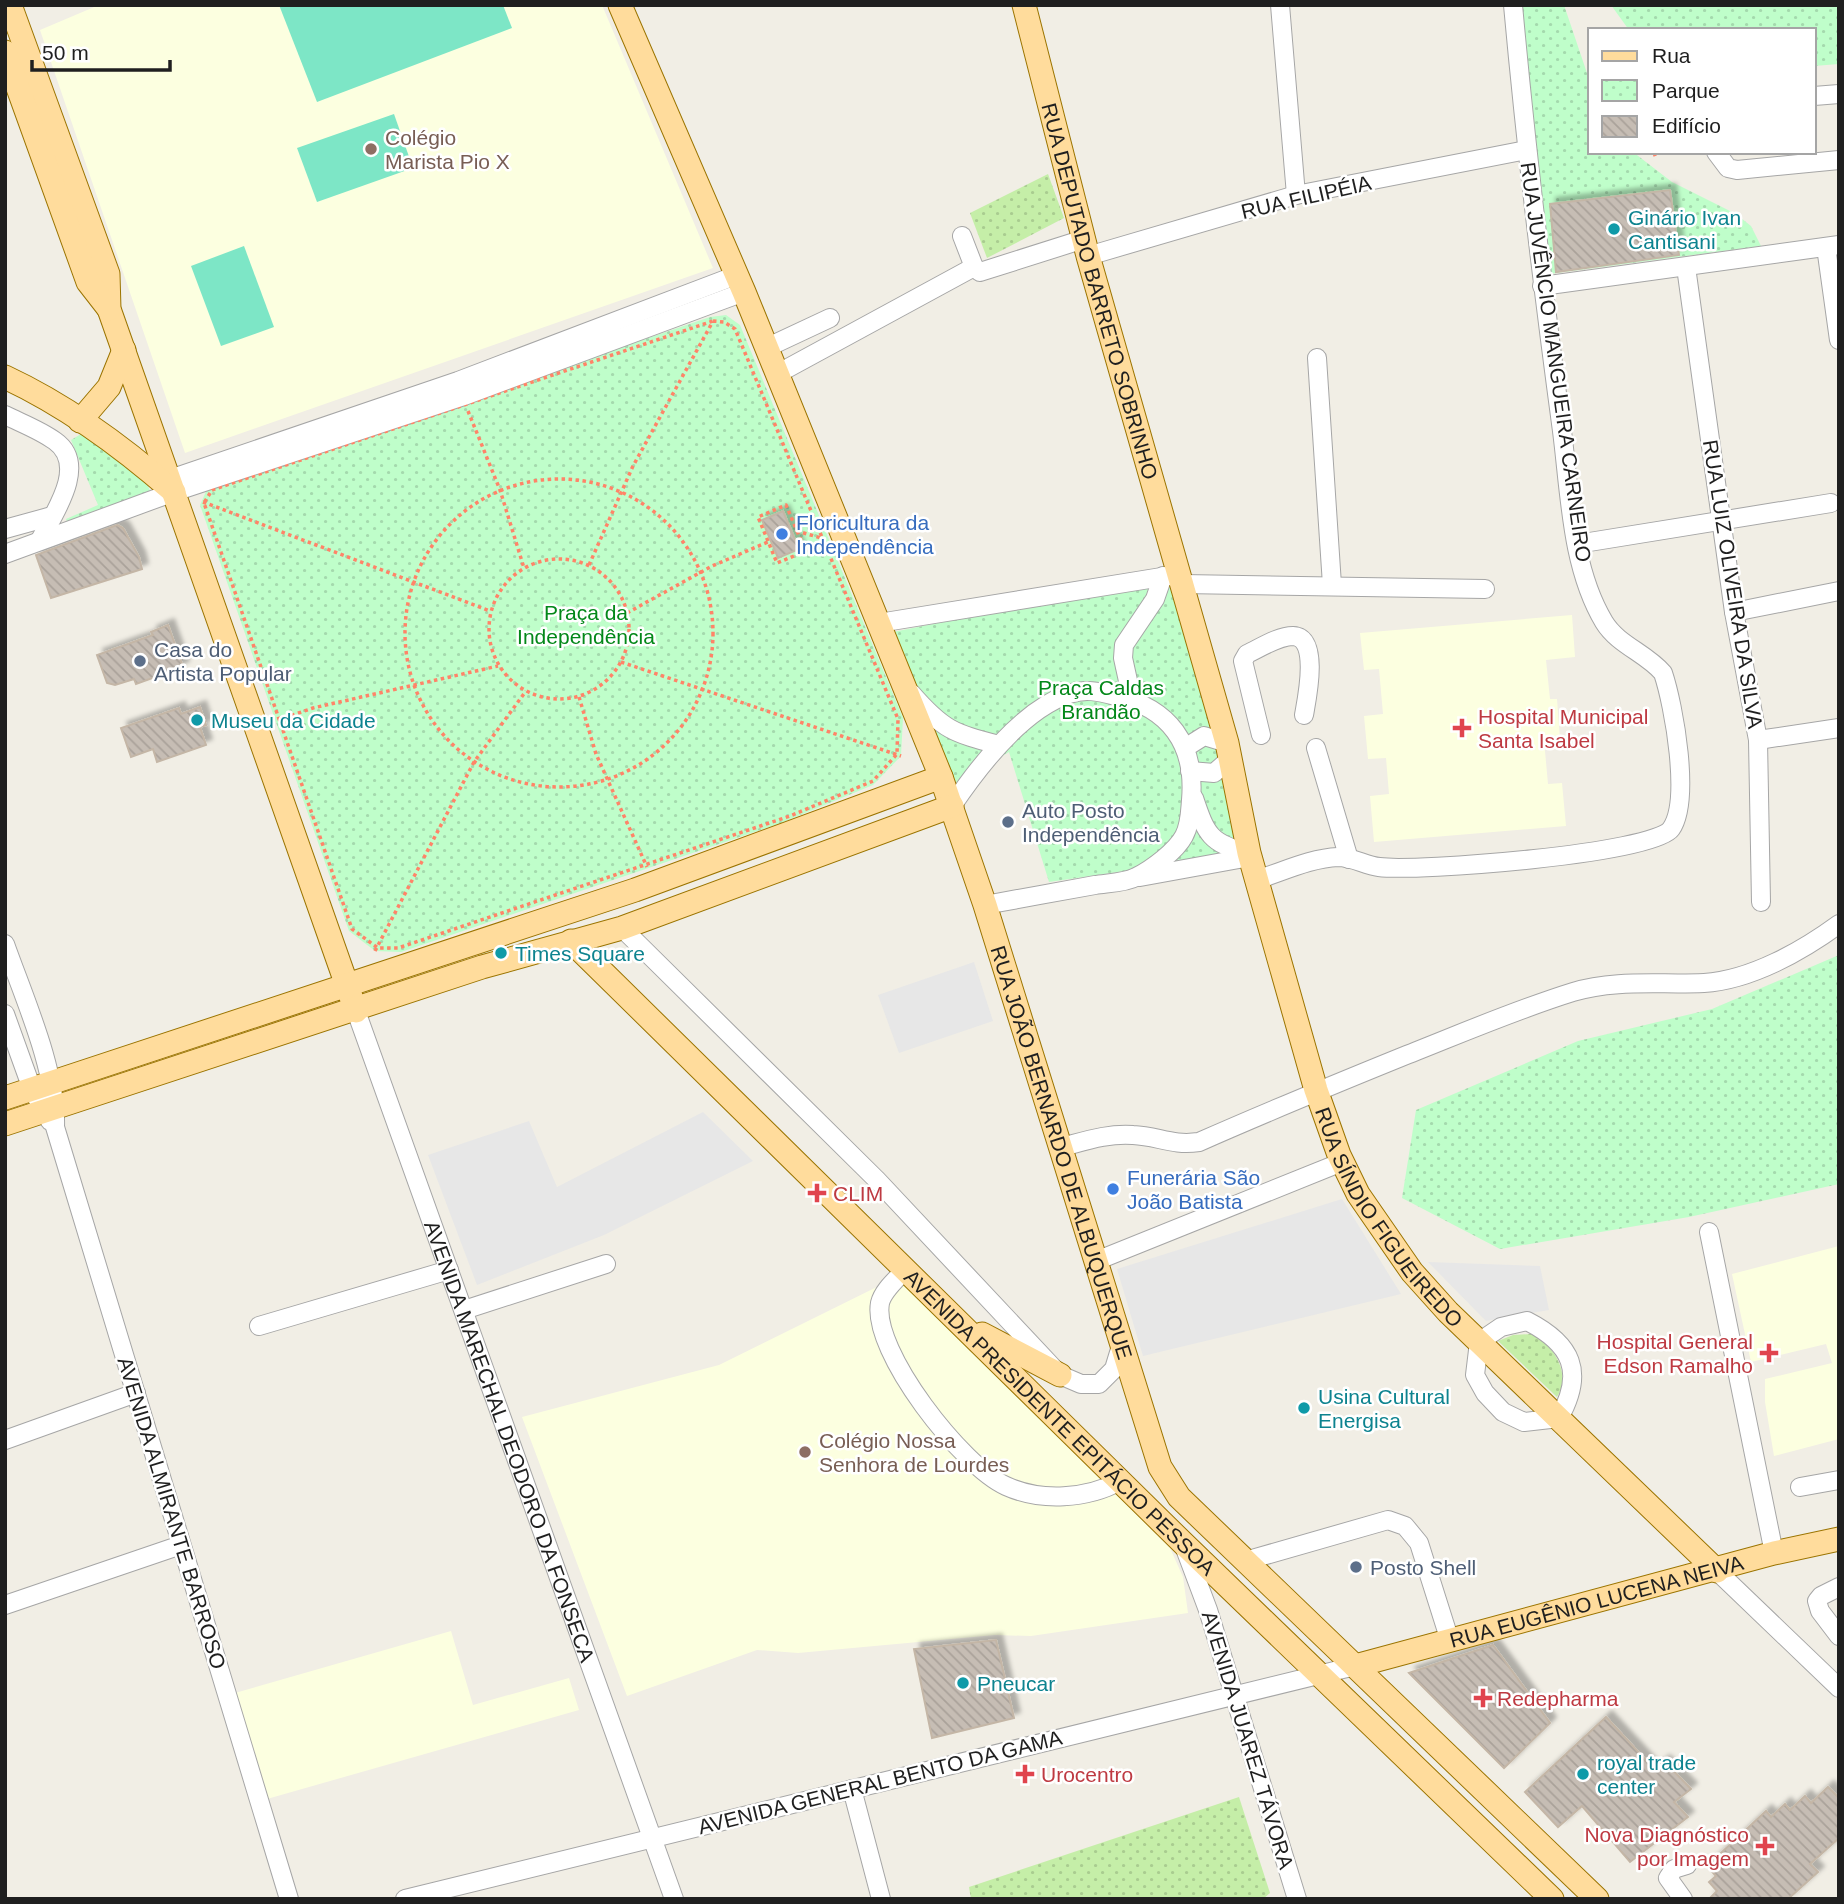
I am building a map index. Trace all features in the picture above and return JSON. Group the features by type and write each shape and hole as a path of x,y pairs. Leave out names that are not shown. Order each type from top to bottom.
{"main road":[{"path":"10,5 11,46 108,274 109,309 348,984"},
{"path":"5,1125 51,1115 571,940 622,928 952,806 740,283 620,5"},
{"name":"RUA DEPUTADO BARRETO SOBRINHO","path":"1024,5 1175,578"},
{"path":"80,421 109,387 124,350"},
{"path":"5,377 80,421 172,485"},
{"path":"1175,578 1229,751 1250,855"},
{"path":"5,1098 635,890 941,777"},
{"name":"RUA JOÃO BERNARDO DE ALBUQUERQUE","path":"952,806 1062,1146 1121,1346 1160,1466 1179,1497"},
{"name":"RUA SÍNDIO FIGUEIREDO","path":"1250,855 1336,1164 1412,1272 1479,1342 1717,1570"},
{"name":"AVENIDA PRESIDENTE EPITÁCIO PESSOA","path":"571,940 1183,1543 1552,1899"},
{"name":"AVENIDA MARECHAL DEODORO DA FONSECA","path":"348,984 356,1011"},
{"path":"958,1321 1059,1376"},
{"name":"AVENIDA PRESIDENTE EPITÁCIO PESSOA","path":"1179,1497 1597,1899"},
{"name":"RUA EUGÊNIO LUCENA NEIVA","path":"1354,1666 1774,1553 1839,1539"}],"street":[{"path":"1280,5 1296,195"},
{"name":"RUA JUVÊNCIO MANGUEIRA CARNEIRO","path":"1256,880 1322,859 1349,859 1379,867 1510,862 1655,840 1670,831 1679,814 1680,771 1663,673 1612,634 1590,591 1577,544 1542,286 1513,5"},
{"path":"1816,96 1839,94"},
{"name":"RUA FILIPÉIA","path":"974,267 980,272 988,271 1296,195 1526,150"},
{"path":"1716,154 1728,168 1737,170 1839,160"},
{"path":"777,374 974,267 962,236"},
{"path":"1542,286 1832,246 1839,340"},
{"name":"RUA LUIZ OLIVEIRA DA SILVA","path":"1686,267 1734,612 1758,740 1761,902"},
{"path":"172,485 465,400 740,283"},
{"path":"5,554 172,485 458,381 740,283"},
{"path":"766,348 831,318"},
{"path":"1317,358 1332,585"},
{"path":"5,415 59,444 67,460 68,481 40,540"},
{"path":"59,444 80,421"},
{"path":"1577,544 1831,503"},
{"path":"5,529 52,516"},
{"path":"1132,699 1123,659 1124,645 1155,599 1175,578"},
{"path":"878,623 1175,578 1485,589"},
{"path":"1734,612 1839,591"},
{"path":"1261,734 1243,661 1247,654 1290,636 1300,637 1306,644 1310,674 1304,715"},
{"path":"906,688 942,726 961,735 999,745"},
{"path":"952,806 999,745 1050,703 1070,693 1090,690 1132,699 1164,716 1175,729 1185,748 1192,791 1188,830 1183,838 1135,878"},
{"path":"1758,740 1839,728"},
{"path":"1185,748 1204,736 1229,751 1214,773 1190,771"},
{"path":"1316,748 1349,859"},
{"path":"1192,791 1202,821 1213,839 1225,848 1250,855"},
{"path":"985,905 1250,855"},
{"path":"1062,1146 1115,1135 1136,1135 1179,1145 1199,1142 1316,1090 1504,1016 1576,992 1604,986 1707,983 1734,977 1787,956 1839,924"},
{"name":"AVENIDA PRESIDENTE EPITÁCIO PESSOA","path":"622,928 877,1180 1059,1376 1081,1384 1099,1384 1114,1369 1121,1346"},
{"name":"AVENIDA ALMIRANTE BARROSO","path":"5,944 41,1086 289,1899"},
{"name":"AVENIDA MARECHAL DEODORO DA FONSECA","path":"356,1011 674,1899"},
{"name":"AVENIDA ALMIRANTE BARROSO","path":"5,1014 41,1086"},
{"path":"1096,1261 1336,1164"},
{"path":"1709,1232 1774,1553"},
{"path":"464,1310 606,1264"},
{"path":"906,1269 880,1302 883,1331 909,1385 950,1440 976,1466 1005,1486 1028,1493 1056,1496 1085,1494 1105,1489 1120,1481"},
{"path":"259,1326 449,1270"},
{"path":"1527,1321 1553,1335 1566,1350 1572,1368 1570,1399 1559,1419 1524,1422 1503,1412 1485,1393 1475,1375 1479,1342 1501,1326 1527,1321"},
{"path":"5,1440 136,1393"},
{"path":"1800,1487 1839,1480"},
{"path":"1245,1561 1388,1520 1405,1526 1419,1543 1450,1641"},
{"name":"AVENIDA JUAREZ TÁVORA","path":"1183,1543 1234,1696 1296,1898"},
{"path":"5,1605 181,1545"},
{"path":"1717,1570 1839,1688"},
{"path":"1839,1587 1817,1601 1820,1611 1839,1636"},
{"name":"AVENIDA GENERAL BENTO DA GAMA","path":"405,1899 1354,1666"},
{"path":"852,1789 881,1899"},
{"path":"1683,1899 1668,1878 1674,1869 1687,1865"}],"path":[{"path":"589,566 621,492 713,321"},
{"path":"713,321 724,321 735,329 827,539 898,719 899,755 873,781 790,816 647,867 398,948 377,950 352,929 204,502 212,490 465,400 713,321"},
{"path":"465,400 500,490 524,568"},
{"path":"536,479 560,479 584,480 621,492 666,521 693,555 709,595 714,635 708,675 693,712 667,744 633,769 594,784 554,787 515,781 474,762 451,742 428,714 415,685 405,643 406,605 422,559 451,521 500,490 536,479"},
{"path":"172,485 204,502 491,611"},
{"path":"786,505 797,531 806,551 777,563 758,517 786,505"},
{"path":"797,531 827,539"},
{"path":"627,613 700,572 768,542"},
{"path":"545,560 567,560 589,566 606,577 619,594 627,613 627,646 621,662 604,683 579,697 543,698 526,691 510,680 498,666 491,648 488,629 491,611 503,586 524,568 545,560"},
{"path":"621,662 899,755"},
{"path":"278,720 313,708 498,666"},
{"path":"377,950 474,762 526,691"},
{"path":"579,697 596,754 647,867"}],"shaded area":[{"name":"Colégio Marista Pio X","path":"99,5 602,5 713,268 185,453 40,30"},
{"name":"Hospital Municipal Santa Isabel","path":"1572,615 1575,657 1546,660 1550,699 1557,699 1560,739 1544,740 1548,784 1562,783 1566,826 1374,842 1370,796 1389,794 1386,758 1368,759 1364,716 1383,714 1379,669 1364,670 1360,633"},
{"path":"974,962 993,1021 899,1053 878,995"},
{"path":"703,1112 753,1161 604,1235 477,1285 428,1155 529,1121 557,1187"},
{"path":"1342,1199 1401,1294 1143,1356 1117,1269"},
{"name":"Hospital General Edson Ramalho","path":"1839,1246 1839,1439 1774,1456 1765,1402 1765,1379 1832,1363 1826,1344 1751,1362 1732,1274"},
{"path":"1428,1262 1540,1266 1549,1310 1486,1321"},
{"name":"Colégio Nossa Senhora de Lourdes","path":"897,1277 1170,1548 1183,1577 1188,1613 1031,1636 995,1635 798,1653 757,1650 627,1696 522,1417 719,1365"},
{"path":"451,1631 473,1705 569,1678 579,1710 267,1799 235,1693"}],"green space":[{"path":"279,5 503,5 512,28 317,102"},
{"path":"1522,5 1564,5 1588,76 1588,154 1636,154 1672,182 1736,214 1751,226 1761,246 1549,274"},
{"path":"1611,5 1839,5 1839,64 1816,66 1816,28 1628,28"},
{"path":"394,114 413,168 317,202 297,148"},
{"path":"1048,174 1064,218 987,258 970,213"},
{"path":"244,246 274,327 221,346 191,266"},
{"name":"Praça da Independência","path":"726,315 740,325 903,718 901,756 873,785 781,823 401,952 375,951 349,931 200,505 208,487 710,317"},
{"path":"86,431 144,477 152,495 69,526 66,519 98,505 71,440"},
{"name":"Praça Caldas Brandão","path":"1180,574 1249,853 1049,882 1009,752 956,783 893,632"},
{"path":"1839,955 1839,1184 1689,1217 1500,1249 1402,1198 1416,1110 1578,1041 1712,1009"},
{"path":"1531,1334 1546,1345 1558,1360 1562,1378 1557,1397 1498,1341 1513,1335"},
{"path":"1239,1797 1270,1893 1263,1899 971,1899 969,1887"}],"building":[{"name":"Ginário Ivan Cantisani","path":"1670,190 1679,255 1556,272 1550,204"},
{"path":"783,511 799,549 778,558 762,520"},
{"path":"117,525 123,528 139,557 142,569 51,598 36,555"},
{"name":"Casa do Artista Popular","path":"168,625 183,667 136,684 134,679 115,685 107,683 97,655 153,635 151,632"},
{"path":"200,707 206,725 200,727 206,745 157,762 153,749 131,757 121,728 179,708 181,714"},
{"name":"Pneucar","path":"996,1640 1014,1718 932,1738 914,1649"},
{"name":"Redepharma","path":"1493,1645 1550,1723 1504,1768 1409,1673"},
{"path":"1606,1717 1654,1769 1664,1761 1691,1789 1674,1802 1688,1817 1630,1862 1582,1806 1558,1827 1525,1792"},
{"name":"Nova Diagnóstico por Imagem","path":"1828,1787 1839,1798 1839,1838 1810,1864 1818,1872 1788,1899 1709,1899 1717,1891 1709,1882 1716,1876 1707,1866 1766,1811 1771,1817 1785,1804 1790,1810 1805,1796 1811,1803"}],"place":[{"name":"Colégio Marista Pio X","path":"371,149"},
{"name":"Ginário Ivan Cantisani","path":"1614,229"},
{"name":"Floricultura da Independência","path":"782,534"},
{"name":"Casa do Artista Popular","path":"140,661"},
{"name":"Museu da Cidade","path":"197,720"},
{"name":"Hospital Municipal Santa Isabel","path":"1462,728"},
{"name":"Auto Posto Independência","path":"1008,822"},
{"name":"Times Square","path":"501,953"},
{"name":"Funerária São João Batista","path":"1113,1189"},
{"name":"CLIM","path":"817,1193"},
{"name":"Hospital General Edson Ramalho","path":"1769,1353"},
{"name":"Usina Cultural Energisa","path":"1304,1408"},
{"name":"Colégio Nossa Senhora de Lourdes","path":"805,1452"},
{"name":"Posto Shell","path":"1356,1567"},
{"name":"Pneucar","path":"963,1683"},
{"name":"Redepharma","path":"1483,1698"},
{"name":"Urocentro","path":"1025,1774"},
{"name":"royal trade center","path":"1583,1774"},
{"name":"Nova Diagnóstico por Imagem","path":"1765,1846"}]}
